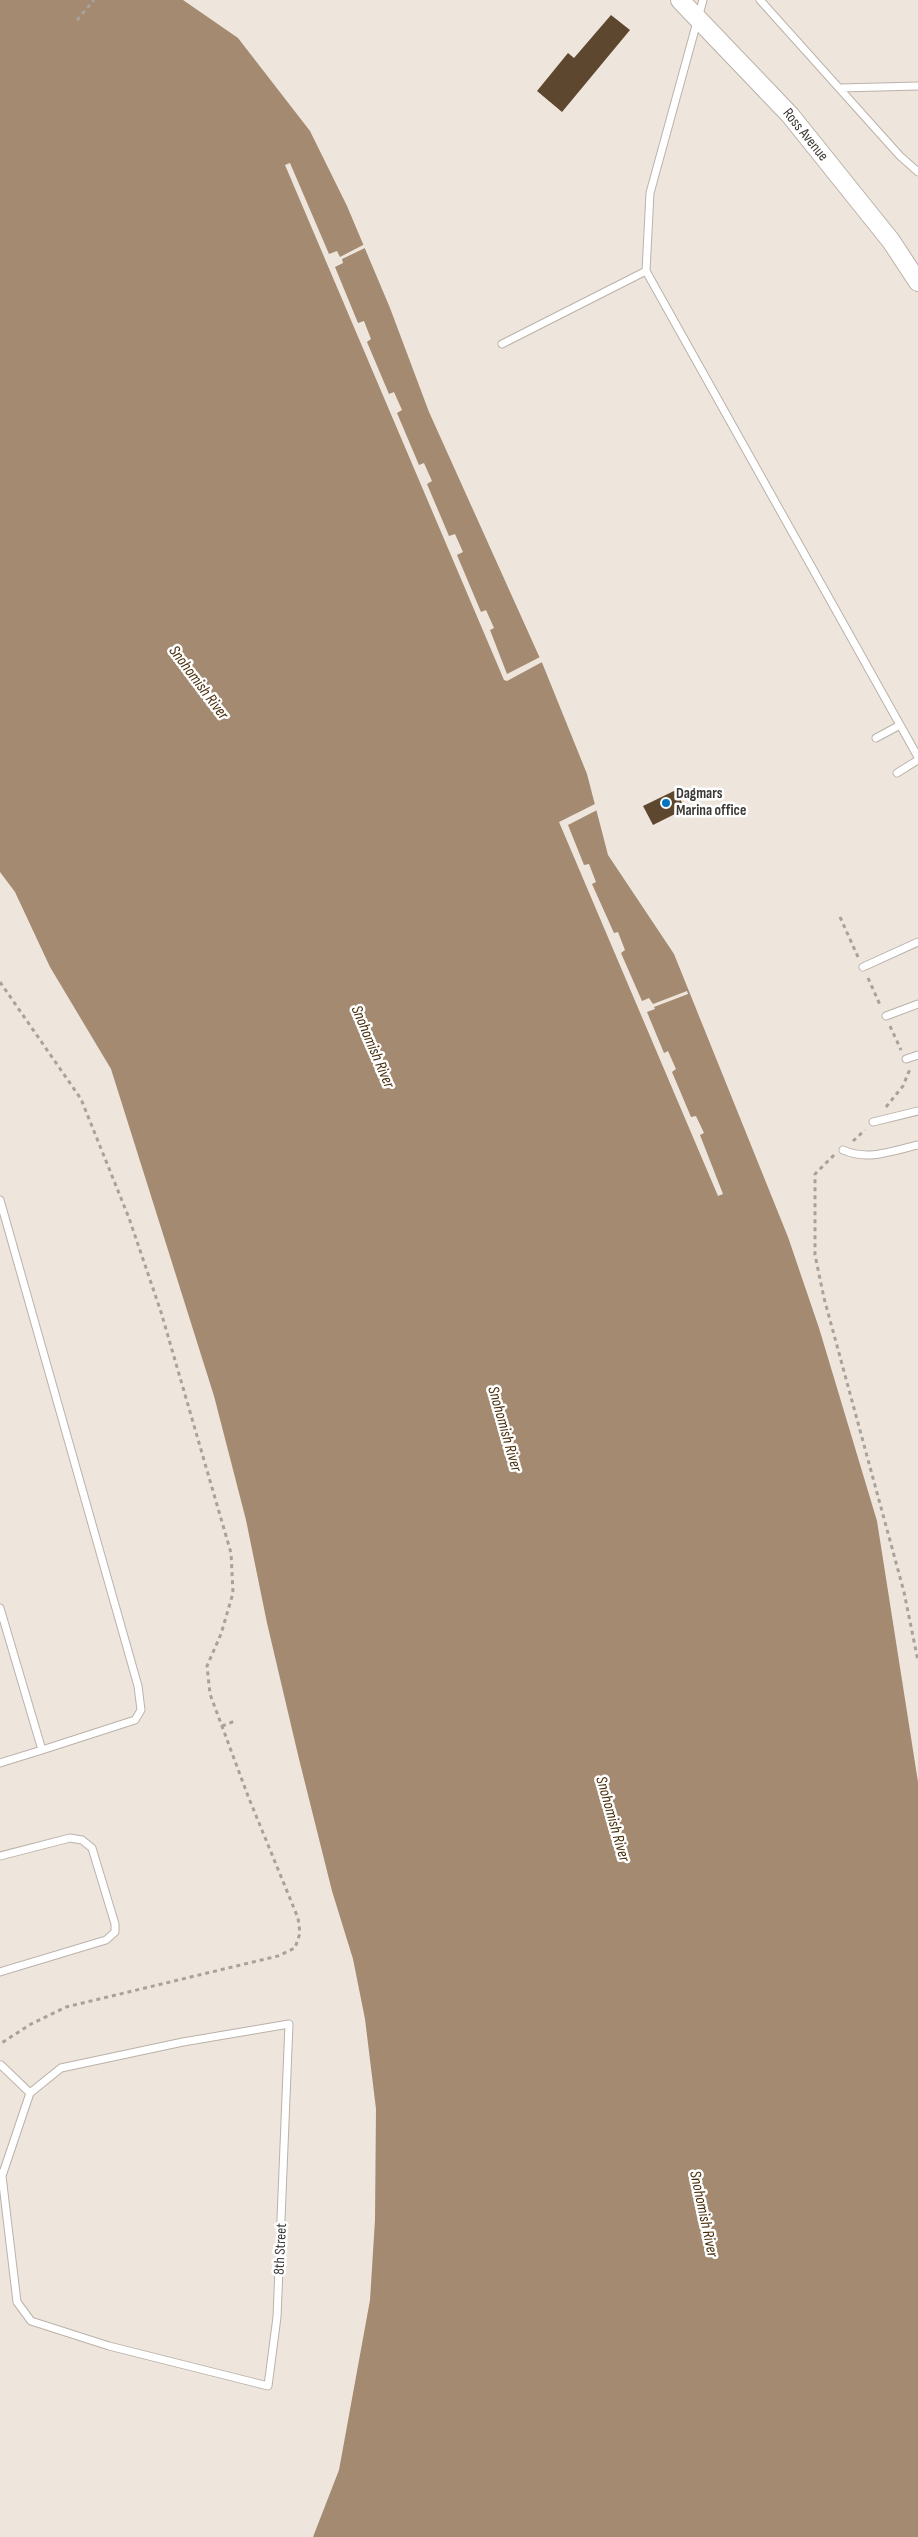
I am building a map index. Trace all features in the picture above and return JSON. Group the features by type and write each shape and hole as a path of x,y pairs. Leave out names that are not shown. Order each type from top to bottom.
{"street":[{"name":"Ross Avenue","path":"680,0 790,115 891,241 918,282"}],"lane":[{"path":"703,0 650,193 646,271 918,758 897,773"},
{"path":"760,0 918,172"},
{"path":"840,88 918,86"},
{"path":"502,344 646,271"},
{"path":"876,738 900,725"},
{"path":"863,967 918,942"},
{"path":"886,1016 918,1004"},
{"path":"906,1059 918,1055"},
{"path":"873,1122 918,1111"},
{"path":"843,1150 856,1156 868,1157 918,1145"},
{"path":"0,1200 138,1686 141,1710 135,1720 0,1763"},
{"path":"0,1608 42,1750"},
{"path":"0,1856 70,1838 82,1840 92,1848 115,1924 114,1932 106,1940 0,1972"},
{"name":"8th Street","path":"1,2174 17,2302 31,2322 109,2346 268,2386 278,2316 289,2024 182,2042 61,2068 30,2093"},
{"path":"1,2065 30,2093 1,2174"}],"path":[{"path":"77,20 94,0"},
{"path":"840,917 911,1071 903,1086 873,1122 843,1150 832,1156 815,1174 815,1255 831,1326 904,1592 918,1661"},
{"path":"0,982 6,994 81,1099 128,1218 161,1312 231,1553 233,1593 221,1634 207,1666 210,1694 298,1918 300,1933 295,1948 278,1956 66,2007 30,2024 0,2044"},
{"path":"222,1726 235,1721"}],"water":[{"name":"Snohomish River","path":"0,0 183,0 238,38 310,131 347,206 390,308 429,412 543,665 587,774 608,855 674,954 788,1237 819,1328 877,1521 918,1782 918,2537 313,2537 339,2470 370,2300 375,2220 376,2109 365,2019 353,1959 332,1891 299,1759 267,1623 246,1520 214,1396 111,1069 50,967 15,892 0,872"}],"pier":[{"path":"290,163 329,254 337,251 340,257 365,244 367,247 342,259 343,263 335,267 358,323 364,321 371,339 367,342 389,394 394,392 402,410 397,413 419,465 424,463 432,481 427,484 449,536 455,534 463,552 457,555 481,612 486,610 494,628 490,630 507,674 542,656 544,661 507,681 504,680 285,165"},
{"path":"597,803 599,809 568,825 584,865 589,864 596,882 592,884 614,933 618,932 625,950 621,953 642,1001 649,998 653,1004 687,991 688,994 654,1007 655,1009 647,1012 664,1053 668,1051 676,1069 672,1072 691,1117 696,1116 704,1133 700,1135 723,1194 718,1196 559,822"}],"building":[{"path":"611,15 630,30 562,112 537,91 568,53 574,58"},
{"name":"Dagmars Marina office","path":"676,790 685,809 653,825 643,806"}],"place":[{"name":"Dagmars Marina office","path":"666,803"}]}
